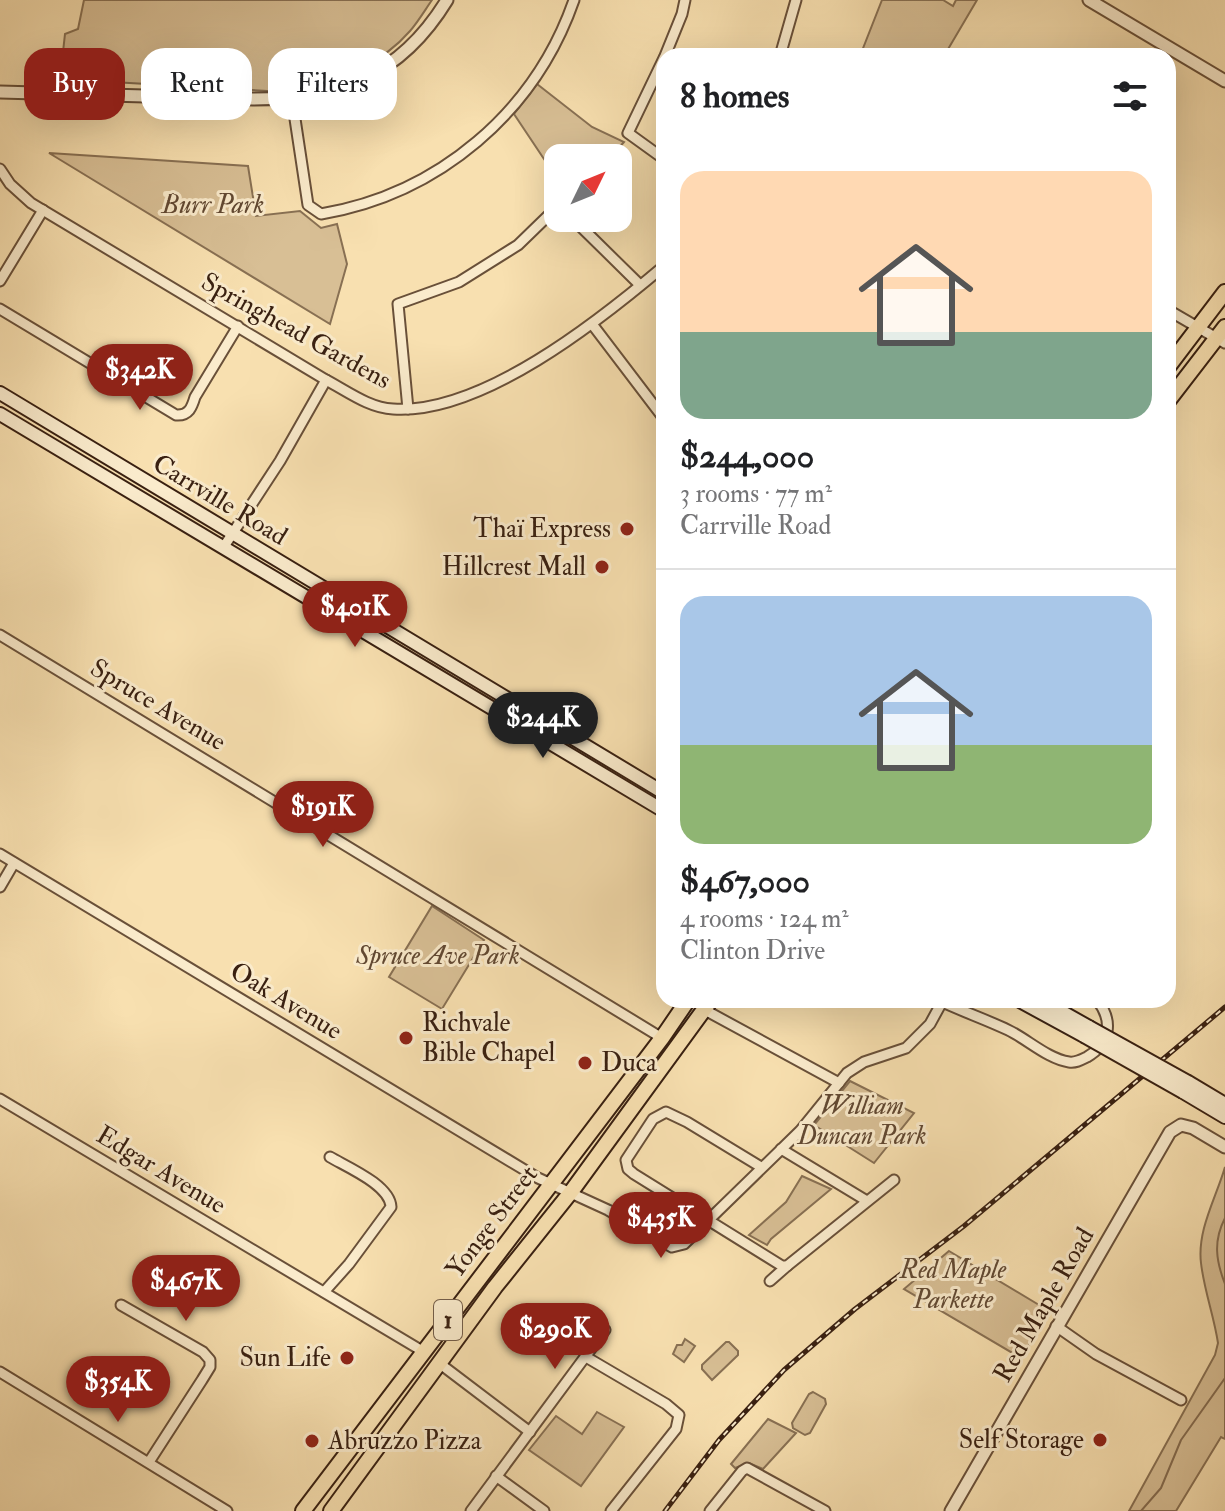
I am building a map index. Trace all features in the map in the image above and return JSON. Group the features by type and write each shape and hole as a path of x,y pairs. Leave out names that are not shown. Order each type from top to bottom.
{"main road":[{"path":"1176,357 1225,292"},
{"path":"1176,391 1222,336"},
{"name":"Carrville Road","path":"0,393 656,788"},
{"name":"Carrville Road","path":"0,414 656,806"},
{"path":"599,772 606,758"},
{"name":"Yonge Street","path":"303,1511 683,1008"},
{"name":"Yonge Street","path":"331,1511 705,1008"},
{"path":"1036,1008 1086,1031 1186,1087 1225,1104"},
{"path":"1053,1008 1086,1031"},
{"path":"1186,1087 1225,1117"}],"street":[{"path":"397,57 416,40 447,0"},
{"path":"295,120 308,205 321,214 369,202 437,171 463,155 491,131 514,106 548,58 566,24 574,0"},
{"path":"668,48 685,0"},
{"path":"782,48 796,0"},
{"path":"1089,0 1170,48"},
{"path":"1176,52 1225,81"},
{"path":"656,74 628,133 656,153"},
{"path":"0,92 268,99"},
{"name":"Springhead Gardens","path":"0,169 19,193 43,210 326,380 373,405 391,409 427,408 446,403 509,376 592,324 656,272"},
{"path":"0,281 43,210"},
{"path":"408,409 398,304 459,282 518,245 544,220"},
{"path":"586,232 640,285"},
{"path":"0,309 182,416 191,409 195,397 238,326"},
{"path":"1176,315 1199,328 1222,336"},
{"path":"592,324 656,408"},
{"path":"223,548 280,461 326,380"},
{"name":"Spruce Avenue","path":"0,635 662,1038"},
{"name":"Oak Avenue","path":"0,854 551,1184 608,1210 672,1247 684,1244 708,1220"},
{"path":"0,887 14,863"},
{"path":"712,1008 839,1083"},
{"path":"708,1220 812,1118 857,1065 900,1051 918,1039 930,1024 937,1008"},
{"path":"956,1008 1008,1030 1062,1060 1075,1062 1094,1053 1105,1041 1108,1033 1102,1008"},
{"name":"Edgar Avenue","path":"0,1099 424,1352"},
{"path":"761,1167 666,1112 653,1119 630,1150 626,1165 634,1174 761,1255 787,1266"},
{"name":"Red Maple Road","path":"951,1511 1170,1132 1181,1125 1193,1128 1225,1147"},
{"path":"781,1149 867,1201"},
{"path":"324,1292 391,1207 382,1189 330,1157"},
{"path":"770,1281 894,1180"},
{"path":"121,1305 203,1352 210,1360 210,1367 149,1462"},
{"path":"1056,1326 1096,1354 1181,1400"},
{"path":"471,1511 605,1330"},
{"path":"586,1357 666,1404 679,1415 676,1429 611,1511"},
{"path":"439,1363 530,1432"},
{"path":"0,1372 227,1511"},
{"path":"710,1511 747,1468 825,1511"},
{"path":"496,1476 544,1511"}],"green space":[{"path":"84,0 432,0 393,48 268,48 268,91 252,90 252,48 141,48 141,84 125,83 125,48 63,48 65,34 78,29"},
{"path":"882,0 943,0 953,6 956,0 977,0 949,48 863,48"},
{"path":"537,84 592,127 624,142 544,144 544,159 514,114"},
{"name":"Burr Park","path":"49,153 248,166 256,216 300,211 321,228 337,224 347,264 330,324"},
{"name":"Spruce Ave Park","path":"432,906 484,940 442,1009 389,977"},
{"name":"William Duncan Park","path":"850,1081 914,1113 874,1163 814,1125"},
{"path":"1225,1167 1225,1439 1221,1437 1176,1511 1129,1511 1215,1355 1218,1343 1202,1273 1201,1251 1204,1226"},
{"path":"802,1176 831,1189 767,1245 749,1235 786,1202"},
{"name":"Red Maple Parkette","path":"949,1251 1049,1311 1021,1358 904,1289"},
{"path":"685,1339 695,1346 684,1362 673,1354 677,1345 682,1345"},
{"path":"726,1342 738,1351 738,1355 712,1380 702,1365"},
{"path":"813,1392 825,1399 826,1404 810,1433 805,1435 793,1428 792,1423"},
{"path":"597,1412 624,1427 581,1486 529,1450 556,1416 582,1434"},
{"path":"768,1419 796,1433 763,1469 749,1463 735,1468 731,1464"}],"waterway":[{"path":"1225,1218 1217,1251 1225,1284"},
{"path":"1141,1511 1161,1488 1181,1440 1225,1378"}],"railway":[{"path":"665,1511 719,1440 784,1370 855,1309 964,1226 1225,1007"}],"place":[{"name":"Thaï Express","path":"627,529"},
{"name":"Hillcrest Mall","path":"602,567"},
{"name":"Richvale Bible Chapel","path":"406,1038"},
{"name":"Duca","path":"585,1063"},
{"name":"Sun Life","path":"347,1358"},
{"name":"Self Storage","path":"1100,1440"},
{"name":"Abruzzo Pizza","path":"312,1441"}]}
